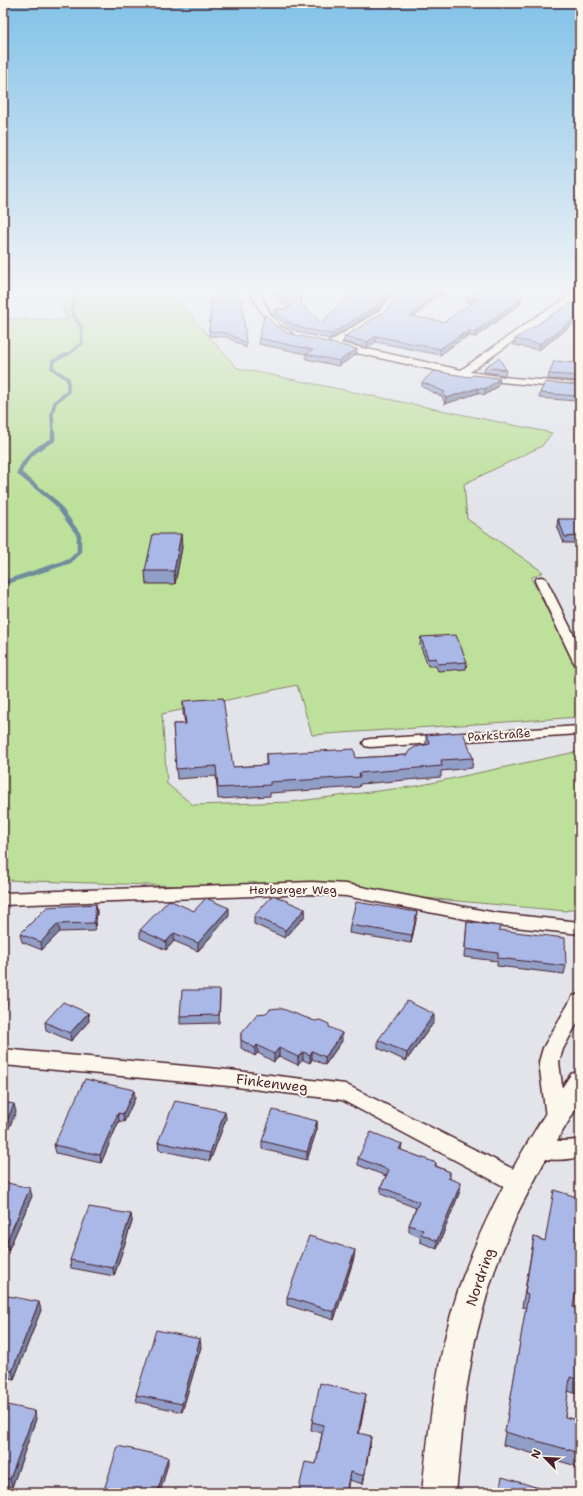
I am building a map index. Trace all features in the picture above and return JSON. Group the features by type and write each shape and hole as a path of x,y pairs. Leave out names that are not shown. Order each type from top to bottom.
{"street":[{"path":"402,360 463,373 512,381 580,386"},
{"path":"463,373 482,360"},
{"path":"541,581 580,660"},
{"name":"Parkstraße","path":"370,743 580,730"},
{"name":"Herberger Weg","path":"3,899 312,888 346,890 496,919 580,928"},
{"path":"556,1117 549,1062 553,1048 580,1001"},
{"name":"Finkenweg","path":"3,1058 229,1078 345,1092 518,1183"},
{"name":"Nordring","path":"439,1493 444,1430 459,1344 473,1290 496,1231 518,1183 536,1149 580,1081"},
{"path":"536,1149 569,1151 580,1148"}],"green space":[{"path":"3,360 230,360 237,368 552,433 542,446 464,484 467,519 543,572 531,578 580,674 580,717 312,735 297,685 162,714 167,784 193,805 291,802 417,786 580,751 580,906 566,911 360,892 3,880"}],"building":[{"path":"496,360 500,360 506,370 485,367"},
{"path":"554,361 575,363 575,366 580,366 580,376 549,374"},
{"path":"434,371 470,377 473,375 500,378 485,389 478,388 446,398 443,393 445,392 422,382"},
{"path":"545,382 580,385 580,393 576,393 576,396 540,393"},
{"path":"558,519 579,519 580,536 565,537"},
{"path":"153,534 181,534 174,571 145,571"},
{"path":"456,635 467,662 438,664 436,658 428,659 421,637"},
{"path":"223,698 233,767 267,765 266,754 354,749 356,758 407,755 409,751 415,747 430,744 426,735 463,732 473,758 441,760 442,766 359,773 360,777 270,782 270,785 218,788 216,766 176,769 173,724 186,724 183,701"},
{"path":"273,895 305,909 285,930 254,916"},
{"path":"206,898 229,908 198,943 174,933 166,942 140,930 169,900 194,911"},
{"path":"356,902 417,912 412,935 350,925"},
{"path":"96,904 94,923 58,924 41,942 20,934 47,907"},
{"path":"467,922 500,926 499,930 565,938 566,966 498,958 498,953 465,949"},
{"path":"182,990 220,990 219,1015 180,1016"},
{"path":"407,1001 434,1014 407,1053 378,1040"},
{"path":"63,1002 88,1013 70,1033 45,1022"},
{"path":"280,1008 315,1021 320,1020 329,1024 329,1027 342,1033 325,1057 312,1051 310,1055 303,1052 298,1057 279,1048 274,1054 257,1045 255,1048 241,1040 241,1033 257,1014 266,1013 270,1009"},
{"path":"85,1079 134,1090 123,1114 118,1113 100,1155 54,1145"},
{"path":"175,1101 225,1111 210,1153 158,1142"},
{"path":"3,1102 14,1104 3,1130"},
{"path":"273,1110 317,1121 307,1152 262,1141"},
{"path":"371,1132 402,1144 399,1149 436,1163 435,1166 450,1172 448,1178 461,1183 437,1241 421,1234 423,1230 409,1225 419,1202 381,1187 389,1170 358,1158"},
{"path":"3,1182 30,1188 6,1243 3,1243"},
{"path":"554,1190 580,1198 580,1275 579,1274 573,1307 580,1308 580,1380 570,1377 565,1417 580,1421 580,1453 505,1432 528,1294 525,1293 534,1237 545,1241"},
{"path":"89,1207 131,1214 113,1268 70,1260"},
{"path":"309,1236 355,1250 334,1312 287,1297"},
{"path":"3,1295 39,1302 12,1371 3,1369"},
{"path":"156,1330 200,1339 182,1404 136,1395"},
{"path":"320,1383 366,1394 358,1433 371,1436 364,1476 350,1472 346,1493 298,1493 305,1462 316,1464 324,1425 312,1422"},
{"path":"3,1404 35,1411 10,1479 3,1478"},
{"path":"118,1446 168,1457 157,1493 103,1493"},
{"path":"502,1477 556,1493 499,1493"}],"waterway":[{"path":"53,434 52,413 55,402 68,392 68,379 52,368 53,361 56,360"},
{"path":"3,583 70,561 79,552 79,535 55,502 19,473 25,462 33,453 53,440 53,434"}]}
